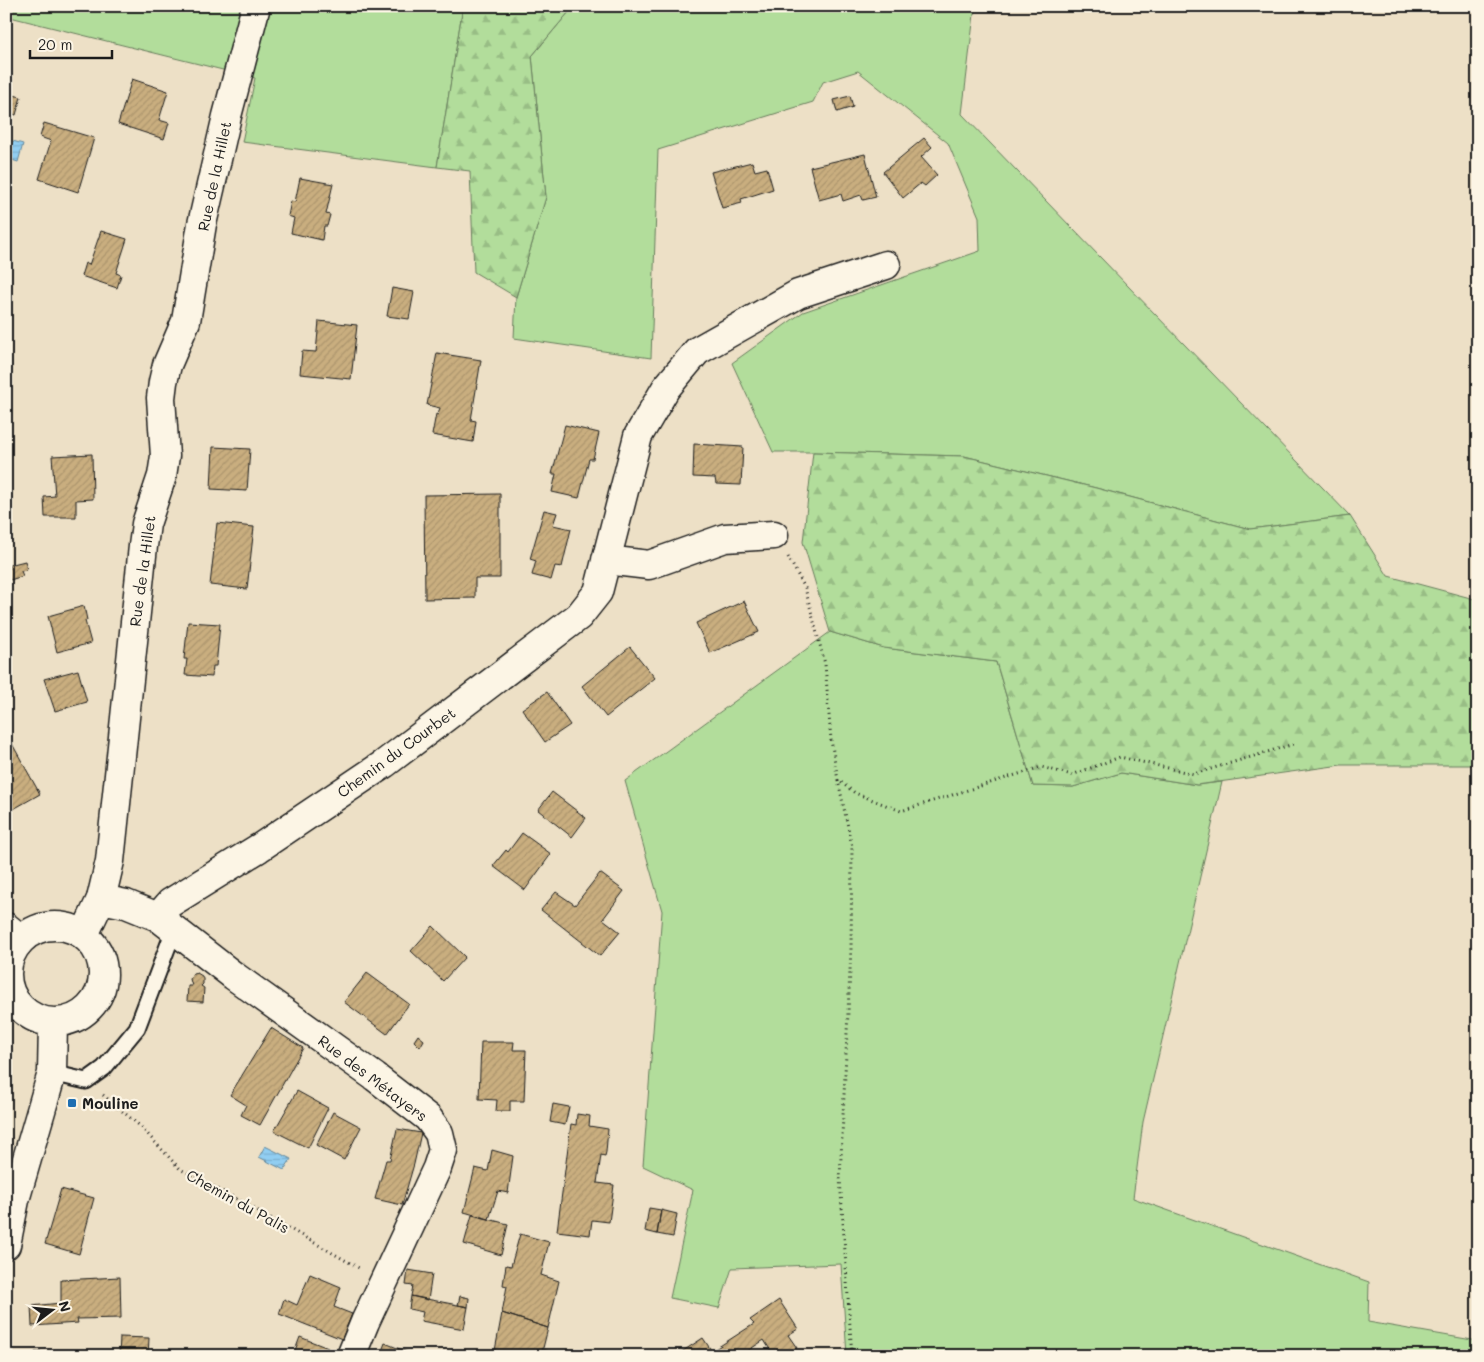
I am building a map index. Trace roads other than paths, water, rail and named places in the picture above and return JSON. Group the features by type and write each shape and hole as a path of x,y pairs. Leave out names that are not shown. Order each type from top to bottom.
{"street":[{"name":"Rue de la Hillet","path":"84,935 100,899 110,861 145,531 151,506 162,476 165,456 161,398 163,382 167,365 186,321 202,224 227,116 256,6"},
{"name":"Chemin du Courbet","path":"166,924 170,902 259,848 384,764 579,616 598,592 638,436 666,388 697,351 798,294 886,265"},
{"path":"606,560 648,565 725,538 774,535"},
{"name":"Rue des Métayers","path":"100,899 126,904 166,924 234,976 375,1077 428,1118 439,1133 443,1150 436,1168 351,1356"},
{"path":"59,925 72,928 84,935 95,946 102,960 104,975 101,990 94,1004 82,1014 68,1021 53,1023 34,1018 19,1006 9,989 6,970 14,933 59,925"},
{"path":"7,1237 15,1200 52,1073 53,1023"}],"lane":[{"path":"52,1073 86,1080 104,1068 137,1028 166,924"}],"water":[{"path":"6,139 23,144 18,162 6,158"},
{"path":"265,1146 291,1159 284,1170 259,1157"}],"place":[{"name":"Mouline","path":"72,1103"}]}
